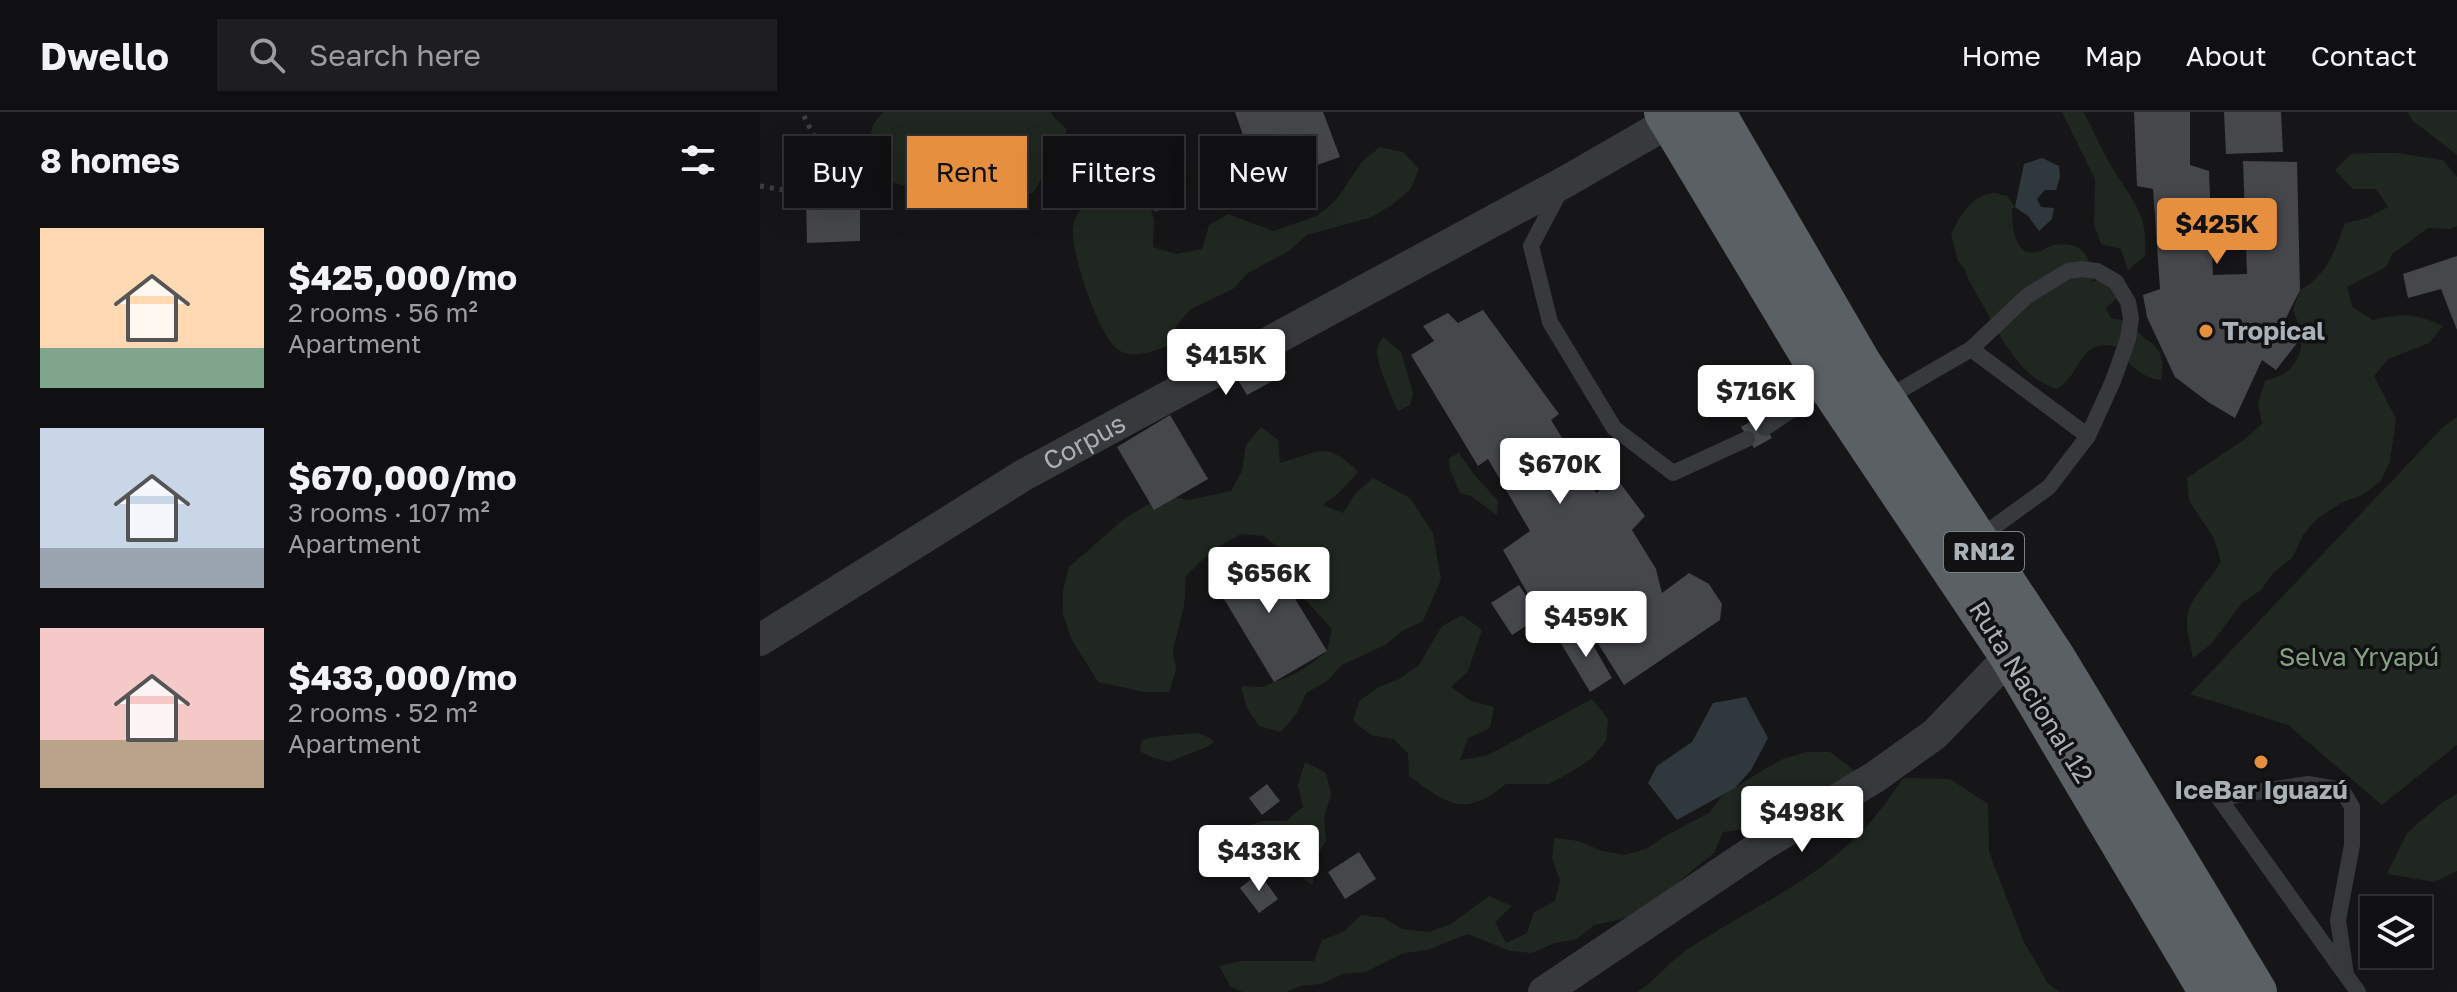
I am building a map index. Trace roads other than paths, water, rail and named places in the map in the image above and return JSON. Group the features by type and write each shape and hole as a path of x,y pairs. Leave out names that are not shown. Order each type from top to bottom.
{"highway":[{"name":"Ruta Nacional 12","path":"1713,112 1859,363 2054,659 2255,992"},
{"name":"Ruta Nacional 12","path":"1668,116 1830,385 2011,655 2211,992"}],"street":[{"name":"Corpus","path":"760,640 1022,476 1565,182 1668,116"},
{"path":"1544,992 1764,844 1875,777 1935,734 2011,655"}],"lane":[{"path":"1565,182 1531,246 1550,322 1614,428 1673,473 1747,439"},
{"path":"1884,400 1971,349 2027,296 2068,271 2097,271 2116,282 2128,302 2131,318 2128,339 2088,436 2049,487 1976,540"},
{"path":"1971,349 2088,436"},
{"path":"1765,428 1830,385"},
{"path":"2346,975 2338,920 2352,845 2352,807 2342,790 2308,784 2219,798 2358,992"}],"place":[{"name":"Tropical","path":"2206,331"},
{"name":"IceBar Iguazú","path":"2261,762"}],"park label":[{"name":"Selva Yryapú","path":"2359,657"}]}
